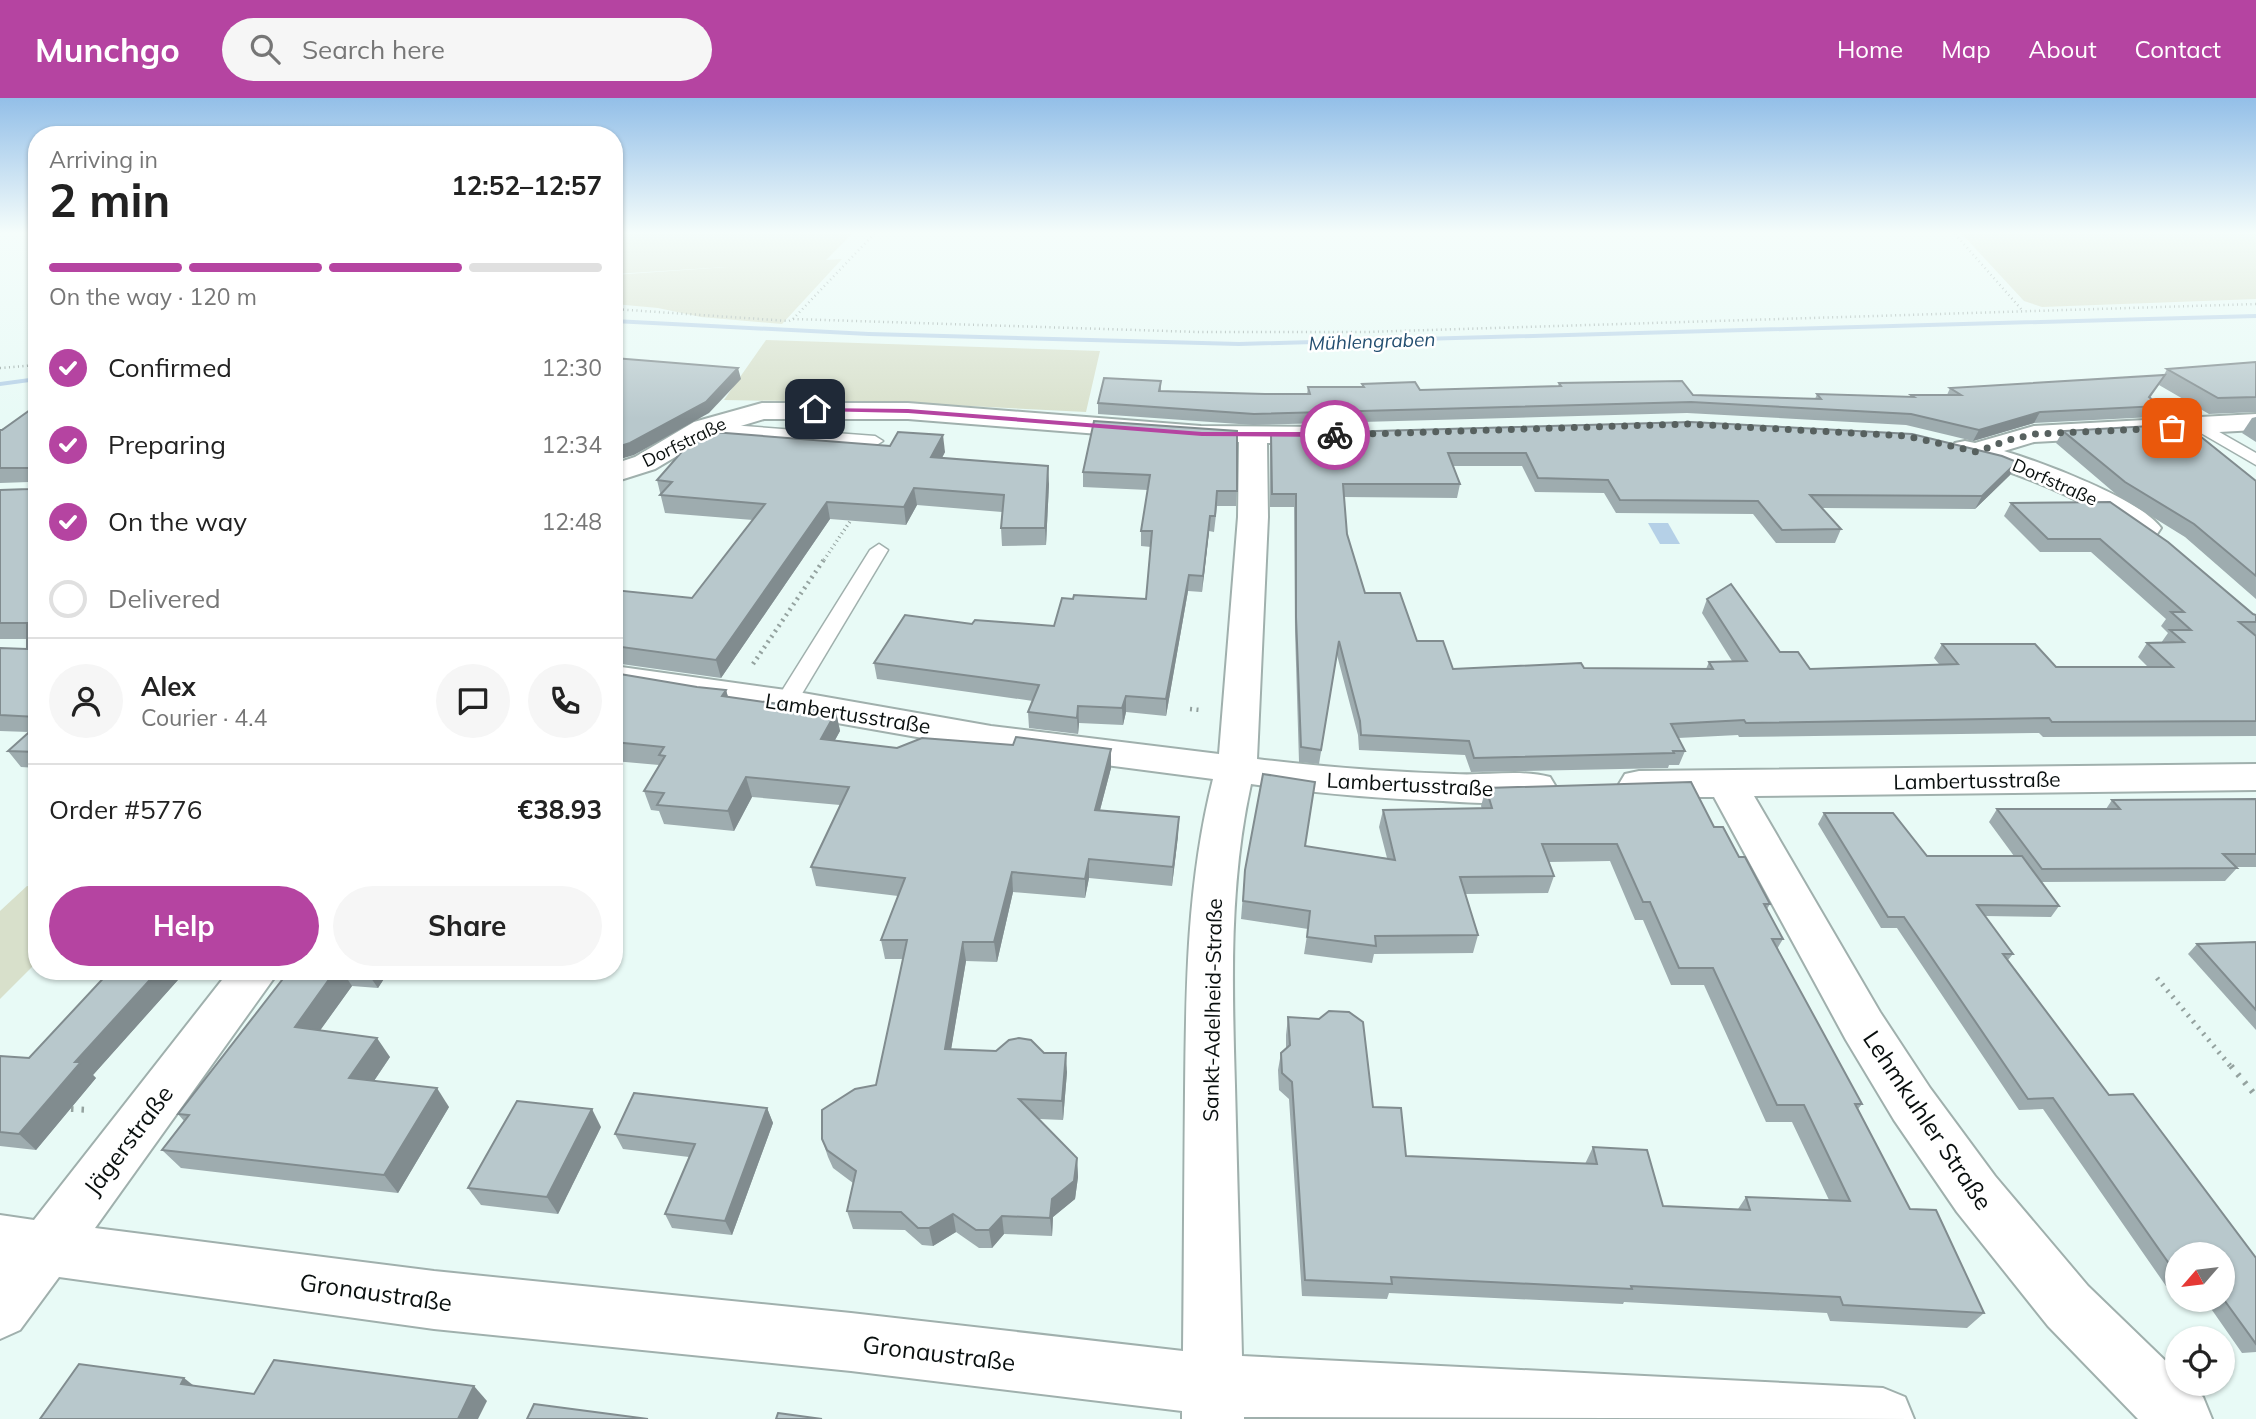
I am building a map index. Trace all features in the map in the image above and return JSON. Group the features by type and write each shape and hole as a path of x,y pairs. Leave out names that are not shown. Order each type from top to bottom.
{"street":[{"name":"Dorfstraße","path":"623,470 645,463 704,428 762,411 908,411 1253,436 1342,434"},
{"path":"1977,452 2034,434 2256,422"},
{"name":"Sankt-Adelheid-Straße","path":"1213,1402 1209,975 1213,894 1223,815 1240,748 1253,517 1253,436"},
{"name":"Dorfstraße","path":"1944,444 2006,460 2068,485 2133,519 2172,546"},
{"name":"Lambertusstraße","path":"623,678 786,702 991,738 1353,784 1478,789 1726,782 2256,777"},
{"name":"Lehmkuhler Straße","path":"1726,782 1863,1026 1912,1104 1976,1194 2068,1306 2181,1419"},
{"name":"Jägerstraße","path":"0,1310 24,1245 249,980"},
{"name":"Gronaustraße","path":"24,1245 434,1300 851,1342 1213,1402 1883,1419"}],"lane":[{"path":"2200,426 2256,460"},
{"path":"704,428 875,441"},
{"path":"786,702 879,550"}],"path":[{"path":"793,319 815,296"},
{"path":"2009,296 2022,310"},
{"path":"623,310 789,321 1286,332 1532,327 2256,304"},
{"path":"0,368 28,366"},
{"path":"733,695 851,520"},
{"path":"1190,709 1200,709"},
{"path":"2157,978 2256,1096"}],"green space":[{"path":"623,296 808,296 782,324 701,317 658,308 623,305"},
{"path":"2019,296 2256,296 2256,299 2042,307 2024,301"},
{"path":"766,340 1100,351 1086,412 909,403 724,400"},
{"path":"28,886 28,971 0,999 0,911"}],"water":[{"path":"1648,523 1668,523 1680,544 1660,544"}],"building":[{"path":"623,359 738,368 706,402 623,445"},
{"path":"2256,362 2256,397 2218,398 2167,369"},
{"path":"2165,375 2149,397 2160,406 2040,412 1979,430 1911,414 1691,402 1254,414 1098,403 1104,378 1161,381 1159,391 1265,394 1310,394 1308,387 1364,387 1362,384 1415,382 1420,390 1561,386 1559,383 1682,381 1693,395 1821,399 1817,394 1914,397 1911,395 1961,395 1950,388"},
{"path":"28,411 28,468 0,468 2,430"},
{"path":"1094,421 1237,431 1237,491 1217,491 1215,516 1210,516 1203,576 1189,575 1166,699 1126,696 1122,708 1078,706 1077,718 1028,712 1039,685 874,663 905,615 972,624 975,620 1054,626 1062,598 1073,599 1074,595 1146,599 1152,531 1141,531 1150,475 1083,472"},
{"path":"1691,422 1912,434 2017,462 1982,496 1810,495 1841,529 1782,530 1758,501 1620,500 1608,480 1538,478 1526,453 1448,453 1460,484 1343,484 1347,534 1365,593 1400,593 1417,641 1443,641 1453,669 1581,663 1584,668 1713,669 1709,662 1747,661 1707,599 1731,584 1780,652 1798,652 1810,669 1958,664 1942,644 2035,644 2056,667 2173,667 2147,643 2184,642 2170,630 2191,630 2171,612 2184,612 2100,539 2048,539 2011,503 2110,502 2168,542 2256,615 2256,622 2239,622 2256,636 2256,721 2052,722 2049,718 1746,723 1744,720 1671,724 1685,751 1673,751 1674,753 1474,758 1469,741 1361,735 1360,721 1339,641 1321,750 1301,747 1296,617 1296,494 1272,494 1271,434"},
{"path":"2185,424 2256,481 2256,576 2194,524 2125,482 2063,431"},
{"path":"700,431 890,446 898,432 943,435 931,457 1048,466 1045,528 1001,528 1004,495 914,488 904,507 827,502 716,660 623,647 623,591 692,598 765,504 660,495 672,482 657,480"},
{"path":"28,489 28,717 0,715 0,648 27,649 27,623 0,623 0,490"},
{"path":"623,675 726,690 722,696 836,712 821,739 897,748 922,738 1013,745 1016,737 1111,749 1095,810 1179,817 1173,867 1089,859 1085,879 1012,872 994,942 963,942 945,1049 996,1051 1009,1040 1019,1038 1031,1040 1044,1053 1066,1053 1062,1101 1019,1099 1077,1158 1074,1181 1052,1199 1050,1218 1002,1216 989,1230 976,1230 953,1214 929,1228 918,1228 901,1212 847,1211 856,1171 827,1150 822,1139 822,1110 855,1089 876,1085 907,940 881,940 905,878 811,867 849,787 746,777 728,811 657,805 664,793 644,791 665,756 659,755 664,747 623,743"},
{"path":"28,733 28,752 8,751"},
{"path":"1263,774 1315,782 1305,846 1395,860 1383,810 1492,808 1486,788 1691,782 1714,827 1723,827 1739,857 1745,857 1770,904 1764,904 1783,939 1772,939 1862,1104 1855,1104 1910,1209 1936,1210 1984,1313 1843,1305 1840,1297 1631,1286 1632,1289 1391,1277 1392,1284 1305,1280 1292,1082 1282,1073 1281,1053 1290,1045 1288,1017 1319,1019 1329,1011 1349,1012 1363,1022 1373,1107 1401,1108 1406,1156 1597,1164 1593,1147 1647,1150 1663,1206 1750,1210 1746,1197 1850,1201 1804,1105 1777,1105 1713,968 1679,968 1650,902 1643,902 1617,844 1542,844 1554,876 1460,877 1478,935 1375,936 1376,946 1307,937 1310,911 1243,901 1245,870"},
{"path":"2256,799 2256,854 2223,854 2237,868 2042,869 1997,809 2120,809 2112,800"},
{"path":"1824,813 1893,813 1927,856 2022,856 2059,906 1977,905 2013,954 2003,954 2109,1095 2133,1094 2256,1258 2256,1344 2233,1312 2235,1312 2235,1242 2165,1242 2165,1258 2053,1098 2028,1099 1904,917 1888,917"},
{"path":"2256,942 2256,1010 2197,944"},
{"path":"102,980 150,980 75,1062 81,1062 19,1134 0,1132 0,1056 29,1058"},
{"path":"282,980 329,980 295,1027 377,1038 349,1078 437,1088 384,1175 162,1150 189,1115 178,1114"},
{"path":"634,1093 767,1108 725,1221 665,1214 695,1144 615,1134"},
{"path":"517,1101 592,1109 547,1197 468,1188"},
{"path":"274,1360 474,1386 458,1419 40,1419 79,1364 184,1378 181,1384 254,1394"},
{"path":"534,1404 648,1419 527,1419"},
{"path":"778,1413 822,1419 776,1419"}],"waterway":[{"name":"Mühlengraben","path":"623,321 869,334 1239,344 2256,316"},
{"name":"Mühlengraben","path":"0,384 28,380"}],"way so far":[{"path":"1335,435 1688,424 1906,436 1977,452 2034,434 2172,428"}],"route":[{"path":"815,409 908,411 1202,434 1335,435"}]}
